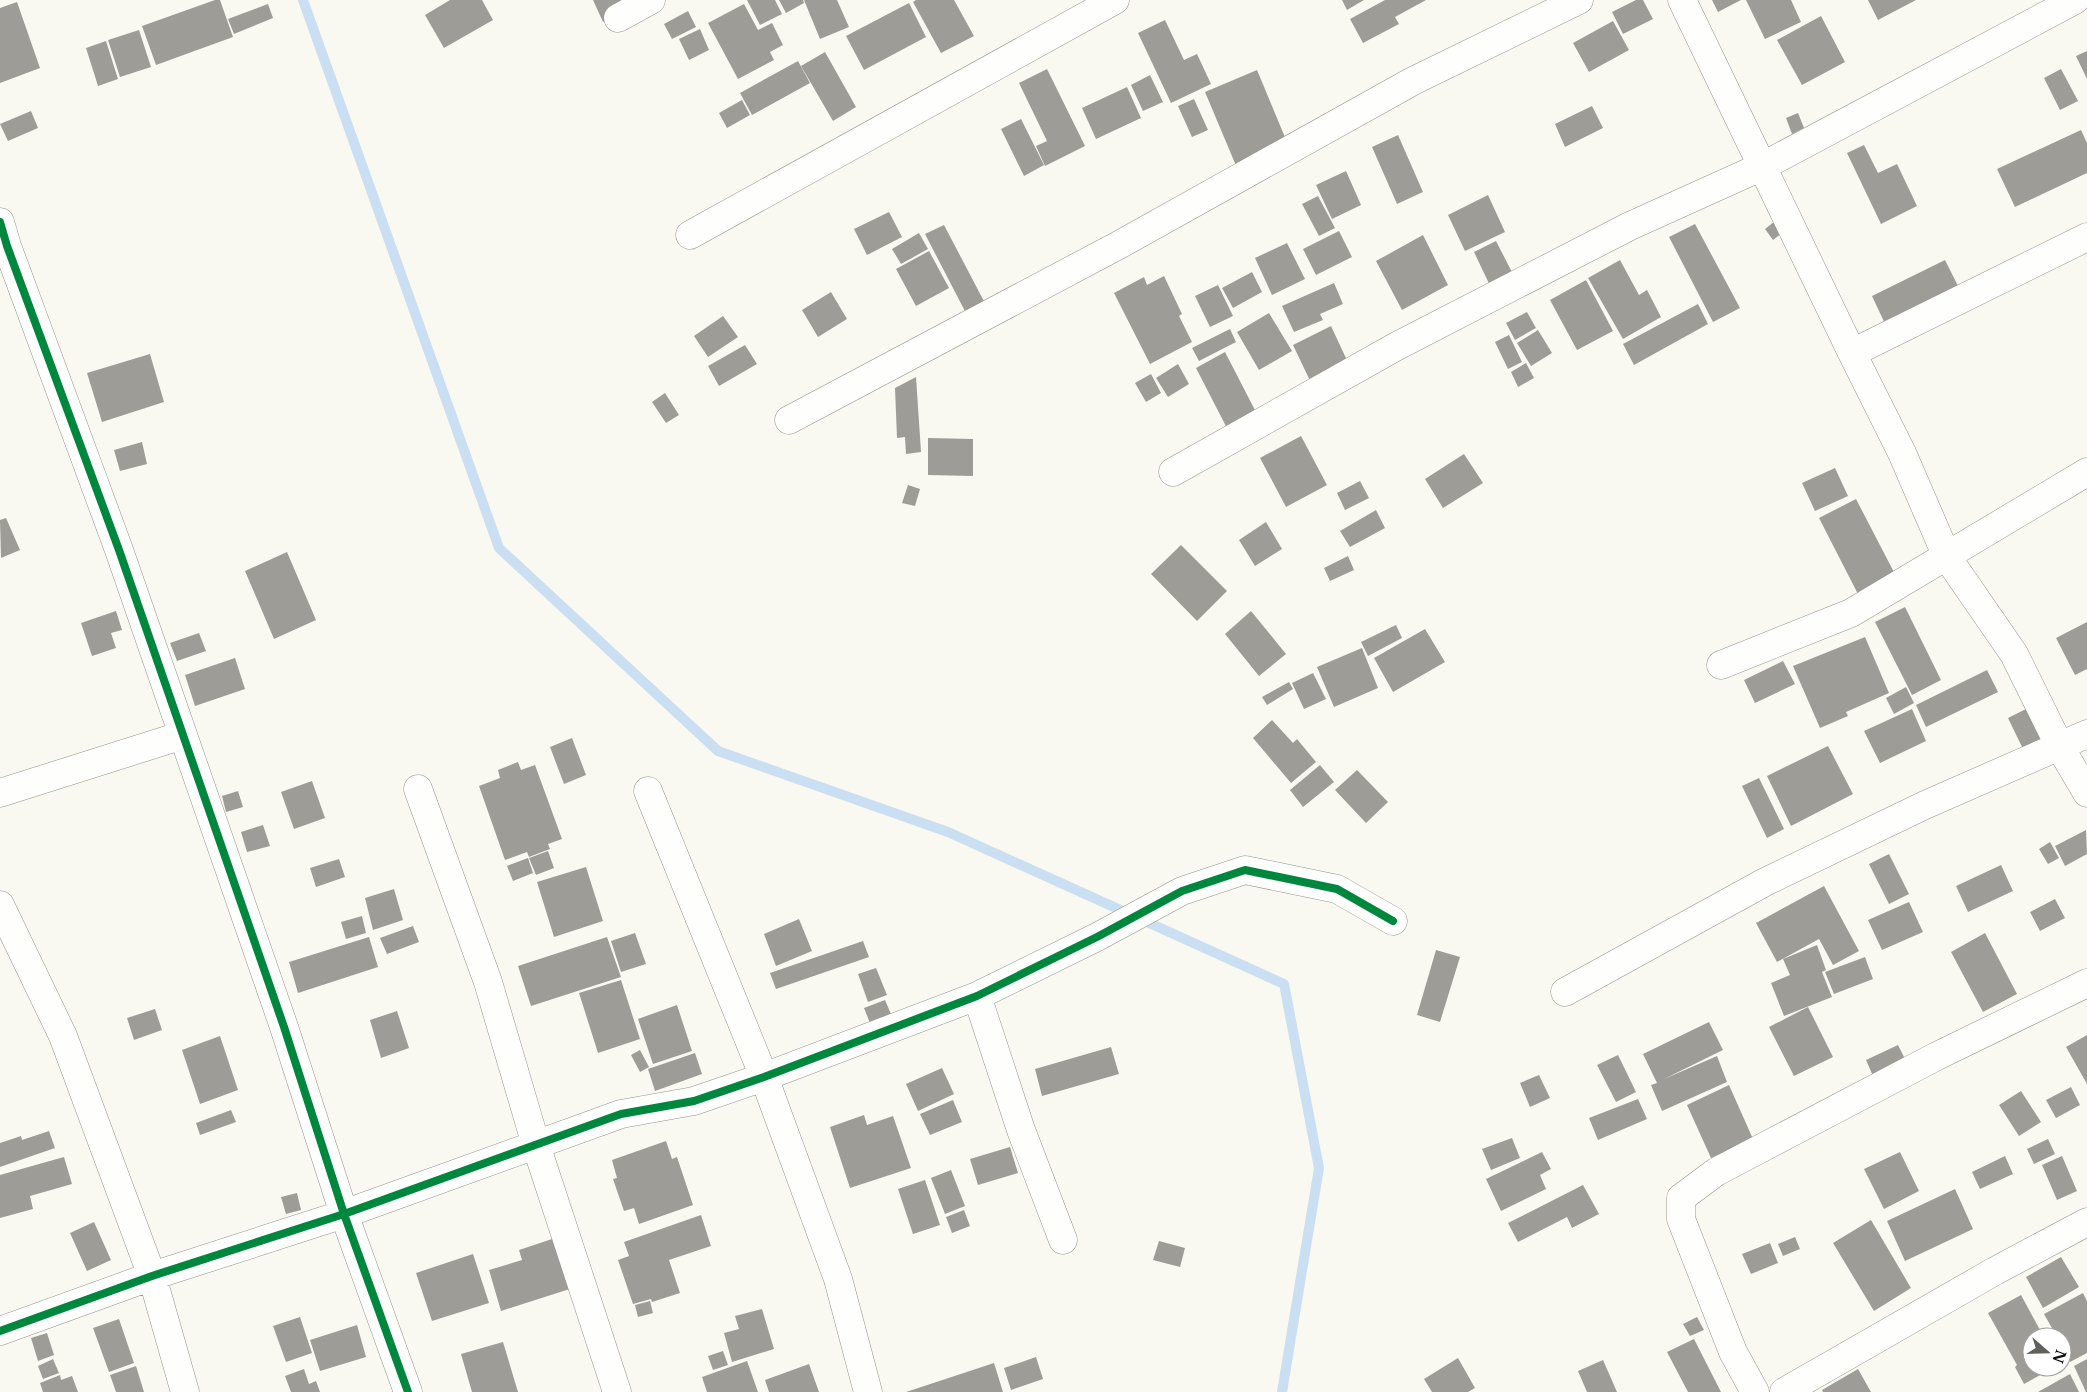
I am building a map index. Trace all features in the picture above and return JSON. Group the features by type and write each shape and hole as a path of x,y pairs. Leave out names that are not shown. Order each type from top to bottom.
{"street":[{"path":"618,18 651,0"},
{"path":"690,235 1115,0"},
{"path":"789,420 1117,246 1413,81 1579,0"},
{"path":"1682,0 1902,453 1947,557 2014,654 2060,746 2087,793"},
{"path":"1173,472 1415,337 1630,226 1763,166 2075,0"},
{"path":"1852,353 2087,237"},
{"path":"2,239 120,550 284,1027 344,1214 408,1392"},
{"path":"1721,665 1851,613 2087,472"},
{"path":"1565,992 1765,882 1926,805 2087,734"},
{"path":"0,794 183,735"},
{"path":"418,789 488,982 536,1145 616,1392"},
{"path":"648,791 764,1077 838,1279 868,1392"},
{"path":"0,1331 152,1276 344,1214 621,1114 694,1101 764,1077 977,996 1097,937 1182,891 1245,870 1337,889 1393,921"},
{"path":"0,905 63,1036 152,1276 185,1392"},
{"path":"1755,1392 1733,1352 1681,1219 1681,1198 1716,1172 1936,1056 2087,983"},
{"path":"977,996 1020,1130 1062,1240"},
{"path":"1784,1392 1995,1270 2087,1222"}],"building":[{"path":"215,0 220,0 233,37 156,65 142,26"},
{"path":"450,0 482,0 493,20 444,48 425,15"},
{"path":"593,0 646,0 603,22"},
{"path":"747,0 775,0 782,14 760,25"},
{"path":"779,0 803,0 804,3 786,13"},
{"path":"804,0 837,0 849,27 820,39"},
{"path":"916,0 954,0 974,36 941,53 913,2"},
{"path":"1342,0 1364,0 1347,10"},
{"path":"1385,0 1426,0 1395,17 1399,24 1363,43 1350,19"},
{"path":"1636,0 1643,0 1653,19 1623,34 1612,12"},
{"path":"1712,0 1741,0 1718,12"},
{"path":"1746,0 1791,0 1801,22 1765,39"},
{"path":"1868,0 1916,0 1878,20"},
{"path":"17,2 40,68 0,83 0,8"},
{"path":"909,3 926,37 864,70 846,36"},
{"path":"268,4 273,18 234,34 228,19"},
{"path":"744,4 758,30 772,23 783,45 770,52 774,60 738,79 708,23"},
{"path":"688,11 696,27 672,39 664,24"},
{"path":"1821,16 1845,62 1802,85 1777,40"},
{"path":"1165,20 1184,60 1197,54 1211,84 1171,103 1138,33"},
{"path":"1613,21 1629,50 1589,72 1573,43"},
{"path":"700,29 709,50 689,60 679,39"},
{"path":"139,30 151,67 120,77 108,40"},
{"path":"106,41 118,79 98,86 86,48"},
{"path":"2087,51 2087,79 2076,56"},
{"path":"825,52 856,107 833,121 801,66"},
{"path":"798,61 810,83 752,115 740,93"},
{"path":"1047,69 1085,146 1045,166 1036,146 1047,141 1019,83"},
{"path":"2061,69 2078,101 2060,110 2044,78"},
{"path":"1257,70 1289,147 1237,168 1205,92"},
{"path":"1150,75 1163,102 1143,111 1131,85"},
{"path":"1127,87 1141,118 1096,139 1082,108"},
{"path":"1194,99 1208,130 1192,137 1178,106"},
{"path":"742,100 750,115 727,128 719,113"},
{"path":"1592,106 1603,128 1565,147 1555,124"},
{"path":"31,111 38,128 8,141 0,124"},
{"path":"1798,113 1804,128 1792,134 1786,118"},
{"path":"1021,119 1044,165 1024,176 1001,129"},
{"path":"2081,130 2087,143 2087,173 2015,207 1997,169"},
{"path":"1398,135 1423,192 1397,204 1372,147"},
{"path":"1864,145 1878,173 1897,164 1917,206 1881,224 1847,153"},
{"path":"1346,171 1361,205 1332,219 1316,185"},
{"path":"1488,195 1505,232 1465,251 1448,215"},
{"path":"1318,196 1335,228 1319,236 1302,204"},
{"path":"889,212 902,237 867,255 854,229"},
{"path":"1780,217 1788,228 1773,240 1765,229"},
{"path":"1695,224 1740,308 1713,322 1669,237"},
{"path":"944,225 987,307 968,317 925,234"},
{"path":"1339,231 1352,257 1316,275 1303,249"},
{"path":"919,233 928,249 901,264 892,249"},
{"path":"1423,235 1448,285 1402,310 1376,261"},
{"path":"1496,241 1516,280 1493,292 1474,252"},
{"path":"1287,243 1305,279 1272,295 1255,258"},
{"path":"929,251 949,288 916,306 896,269"},
{"path":"1620,260 1639,295 1647,290 1661,317 1623,339 1588,278"},
{"path":"1945,260 1961,292 1887,328 1872,296"},
{"path":"1252,272 1262,292 1233,308 1222,288"},
{"path":"1164,276 1182,314 1179,316 1192,342 1150,364 1114,293 1144,277 1147,285"},
{"path":"1586,280 1613,331 1577,350 1550,300"},
{"path":"1334,283 1343,304 1320,314 1323,320 1294,332 1282,306"},
{"path":"1218,285 1233,316 1210,327 1195,296"},
{"path":"831,292 847,319 818,337 802,310"},
{"path":"1698,304 1708,324 1634,365 1623,344"},
{"path":"1527,312 1536,328 1515,340 1506,323"},
{"path":"1269,313 1292,351 1259,370 1237,332"},
{"path":"723,316 738,337 708,357 694,336"},
{"path":"1331,326 1352,371 1314,389 1293,345"},
{"path":"1230,329 1236,342 1199,361 1192,348"},
{"path":"1538,330 1552,353 1531,366 1517,343"},
{"path":"1509,335 1522,362 1508,369 1495,342"},
{"path":"745,345 757,364 719,386 708,366"},
{"path":"1225,352 1258,416 1229,432 1196,368"},
{"path":"150,354 164,402 102,422 87,373"},
{"path":"1526,363 1534,378 1518,387 1511,372"},
{"path":"1178,364 1189,384 1168,397 1156,378"},
{"path":"1151,374 1161,393 1146,402 1135,383"},
{"path":"916,377 921,452 906,454 905,437 897,438 895,388"},
{"path":"665,393 679,415 666,423 652,402"},
{"path":"1301,436 1327,485 1286,507 1260,458"},
{"path":"928,438 973,439 973,476 928,475"},
{"path":"142,442 147,464 120,471 114,450"},
{"path":"1464,454 1483,483 1443,508 1425,479"},
{"path":"1835,468 1848,496 1815,511 1802,483"},
{"path":"1360,481 1369,498 1345,510 1337,493"},
{"path":"908,485 920,489 915,506 902,503"},
{"path":"1856,499 1897,578 1860,598 1819,518"},
{"path":"1376,510 1385,528 1350,547 1340,531"},
{"path":"6,518 20,550 1,558 0,520"},
{"path":"1266,522 1282,549 1255,566 1239,540"},
{"path":"1181,545 1227,591 1197,621 1151,574"},
{"path":"287,552 316,620 274,639 245,571"},
{"path":"1348,556 1354,570 1330,581 1324,568"},
{"path":"1905,607 1941,680 1912,695 1875,622"},
{"path":"116,611 122,630 111,633 116,648 92,656 81,623"},
{"path":"1251,611 1286,654 1259,676 1225,634"},
{"path":"2087,622 2087,669 2075,675 2056,638"},
{"path":"1396,625 1402,638 1368,656 1361,642"},
{"path":"1425,629 1445,662 1393,692 1374,658"},
{"path":"199,633 206,651 177,661 170,643"},
{"path":"1865,637 1889,693 1846,712 1848,716 1820,728 1793,666"},
{"path":"1362,648 1378,688 1334,707 1317,667"},
{"path":"235,658 245,689 195,706 185,675"},
{"path":"1783,661 1795,684 1755,703 1744,680"},
{"path":"1987,670 1998,692 1926,727 1916,705"},
{"path":"1313,673 1326,699 1304,709 1292,683"},
{"path":"1289,682 1293,689 1267,705 1262,697"},
{"path":"1906,687 1914,703 1894,714 1886,698"},
{"path":"2030,707 2046,740 2024,751 2008,718"},
{"path":"1912,709 1926,741 1880,763 1864,731"},
{"path":"1272,720 1293,743 1297,739 1316,762 1291,783 1253,738"},
{"path":"572,738 586,775 564,784 550,747"},
{"path":"1828,746 1853,794 1791,826 1767,776"},
{"path":"518,762 521,770 535,765 562,839 548,844 550,849 529,857 527,852 505,860 479,786 500,778 498,770"},
{"path":"1320,765 1334,782 1303,807 1290,790"},
{"path":"1357,770 1388,802 1366,823 1335,790"},
{"path":"1759,778 1784,829 1767,838 1742,786"},
{"path":"312,781 325,818 294,829 281,792"},
{"path":"238,791 243,807 226,812 222,796"},
{"path":"263,825 270,846 247,852 241,832"},
{"path":"2086,830 2087,854 2065,866 2055,846"},
{"path":"2050,842 2059,858 2048,864 2039,849"},
{"path":"548,851 554,868 536,875 529,858"},
{"path":"1889,854 1909,894 1889,904 1869,864"},
{"path":"528,858 533,873 513,881 507,866"},
{"path":"339,859 345,877 316,887 310,868"},
{"path":"2001,865 2013,891 1968,912 1956,886"},
{"path":"586,867 603,921 554,937 537,882"},
{"path":"1824,886 1859,951 1833,965 1819,939 1777,962 1756,923"},
{"path":"394,889 403,920 373,930 365,898"},
{"path":"2055,899 2065,918 2040,931 2030,912"},
{"path":"1909,902 1923,932 1882,950 1868,920"},
{"path":"362,916 366,933 346,939 341,922"},
{"path":"799,919 812,951 776,966 764,934"},
{"path":"413,926 419,942 387,954 380,938"},
{"path":"635,933 646,964 621,972 611,941"},
{"path":"1985,933 2017,994 1983,1012 1951,952"},
{"path":"369,937 378,967 298,993 289,962"},
{"path":"607,937 621,977 531,1006 518,966"},
{"path":"863,941 869,957 776,989 770,973"},
{"path":"1817,945 1826,970 1822,972 1832,997 1784,1016 1771,983 1790,975 1783,959"},
{"path":"1436,950 1460,957 1440,1022 1417,1015"},
{"path":"1865,957 1873,979 1834,994 1825,972"},
{"path":"876,968 887,995 868,1002 858,974"},
{"path":"621,980 640,1039 598,1053 579,993"},
{"path":"885,1000 891,1014 870,1023 864,1008"},
{"path":"677,1005 692,1051 653,1064 638,1019"},
{"path":"1808,1007 1833,1057 1794,1076 1769,1027"},
{"path":"155,1009 162,1030 134,1040 127,1018"},
{"path":"397,1011 409,1048 381,1058 370,1020"},
{"path":"1709,1022 1723,1050 1664,1079 1717,1056 1727,1082 1662,1111 1651,1085 1657,1083 1643,1054"},
{"path":"2087,1035 2087,1084 2066,1047"},
{"path":"220,1036 238,1090 200,1104 182,1050"},
{"path":"1898,1045 1909,1067 1876,1083 1866,1060"},
{"path":"1111,1047 1119,1074 1042,1096 1035,1069"},
{"path":"640,1050 649,1067 640,1072 631,1055"},
{"path":"695,1053 702,1074 655,1091 648,1069"},
{"path":"1618,1055 1636,1092 1616,1102 1597,1065"},
{"path":"942,1068 954,1094 918,1111 906,1084"},
{"path":"1539,1075 1550,1098 1530,1107 1520,1083"},
{"path":"1729,1085 1753,1139 1711,1158 1687,1105"},
{"path":"2071,1087 2080,1105 2056,1118 2046,1100"},
{"path":"2021,1091 2041,1122 2019,1136 1999,1105"},
{"path":"1638,1099 1647,1119 1598,1140 1589,1118"},
{"path":"953,1100 962,1122 930,1135 920,1114"},
{"path":"231,1110 236,1122 200,1135 196,1123"},
{"path":"864,1115 867,1125 893,1116 911,1168 850,1188 830,1127"},
{"path":"49,1131 55,1148 0,1167 0,1143 21,1136 22,1140"},
{"path":"1512,1138 1520,1158 1491,1170 1482,1149"},
{"path":"2048,1139 2055,1154 2034,1164 2027,1149"},
{"path":"666,1141 672,1159 677,1157 693,1205 639,1224 634,1208 624,1211 613,1179 617,1178 612,1160"},
{"path":"1010,1147 1018,1173 978,1185 970,1159"},
{"path":"1542,1152 1551,1169 1540,1175 1546,1189 1501,1211 1486,1179"},
{"path":"1900,1152 1919,1191 1884,1209 1864,1169"},
{"path":"2005,1156 2013,1174 1980,1189 1972,1172"},
{"path":"2062,1156 2077,1191 2057,1200 2042,1165"},
{"path":"64,1157 72,1184 30,1196 33,1209 0,1218 0,1175"},
{"path":"951,1170 965,1206 945,1214 931,1178"},
{"path":"925,1180 940,1225 913,1234 898,1189"},
{"path":"1583,1185 1599,1214 1572,1228 1567,1217 1518,1242 1508,1223"},
{"path":"1955,1189 1973,1229 1905,1261 1887,1221"},
{"path":"297,1193 301,1210 286,1214 281,1197"},
{"path":"964,1210 970,1226 952,1233 946,1217"},
{"path":"701,1215 711,1246 669,1260 680,1293 652,1302 651,1299 633,1304 618,1260 629,1256 624,1242"},
{"path":"1871,1220 1911,1288 1874,1311 1833,1243"},
{"path":"94,1222 111,1260 87,1271 70,1233"},
{"path":"561,1236 576,1287 501,1311 489,1270 522,1260 519,1250"},
{"path":"1795,1237 1800,1249 1783,1256 1778,1244"},
{"path":"1159,1241 1185,1248 1180,1267 1153,1260"},
{"path":"1770,1243 1778,1263 1751,1274 1742,1254"},
{"path":"473,1254 489,1303 432,1321 416,1273"},
{"path":"2061,1257 2079,1287 2043,1308 2026,1277"},
{"path":"2083,1293 2087,1301 2087,1353 2072,1361 2072,1327 2051,1327 2044,1314"},
{"path":"2021,1295 2038,1327 2022,1327 2022,1377 2037,1377 2024,1384 2015,1367 2017,1365 1988,1313"},
{"path":"650,1301 653,1313 638,1317 635,1305"},
{"path":"762,1309 774,1349 732,1362 724,1333 739,1329 735,1316"},
{"path":"300,1317 312,1353 286,1362 273,1326"},
{"path":"1697,1317 1704,1330 1690,1336 1683,1324"},
{"path":"119,1319 134,1363 109,1372 93,1328"},
{"path":"357,1325 366,1357 320,1371 310,1340"},
{"path":"47,1333 54,1355 38,1361 31,1338"},
{"path":"1694,1339 1721,1392 1688,1392 1667,1352"},
{"path":"503,1342 518,1392 472,1392 461,1354"},
{"path":"723,1351 728,1365 713,1370 708,1356"},
{"path":"1036,1357 1043,1379 1011,1390 1004,1368"},
{"path":"1458,1358 1475,1388 1468,1392 1432,1392 1424,1379"},
{"path":"53,1359 59,1373 43,1379 38,1366"},
{"path":"2087,1359 2087,1392 2086,1392 2074,1366"},
{"path":"1603,1360 1617,1392 1587,1392 1578,1371"},
{"path":"747,1361 758,1392 707,1392 702,1377"},
{"path":"994,1363 1003,1392 906,1392"},
{"path":"809,1364 819,1392 769,1392 765,1380"},
{"path":"136,1366 144,1392 116,1392 110,1375"},
{"path":"304,1369 309,1384 316,1381 320,1392 291,1392 285,1376"},
{"path":"1858,1369 1871,1392 1823,1392 1822,1390"},
{"path":"60,1375 61,1380 72,1376 78,1392 43,1392 40,1383"},
{"path":"2065,1377 2072,1377 2079,1392 2038,1392"}],"waterway":[{"path":"303,0 499,548 718,751 948,832 1284,984 1319,1168 1282,1392"}],"cycle path":[{"path":"0,222 7,246 119,550 284,1027 344,1214 408,1392"},
{"path":"0,1331 152,1276 344,1214 621,1114 694,1101 764,1077 977,996 1097,937 1182,891 1245,870 1337,889 1393,921"}]}
